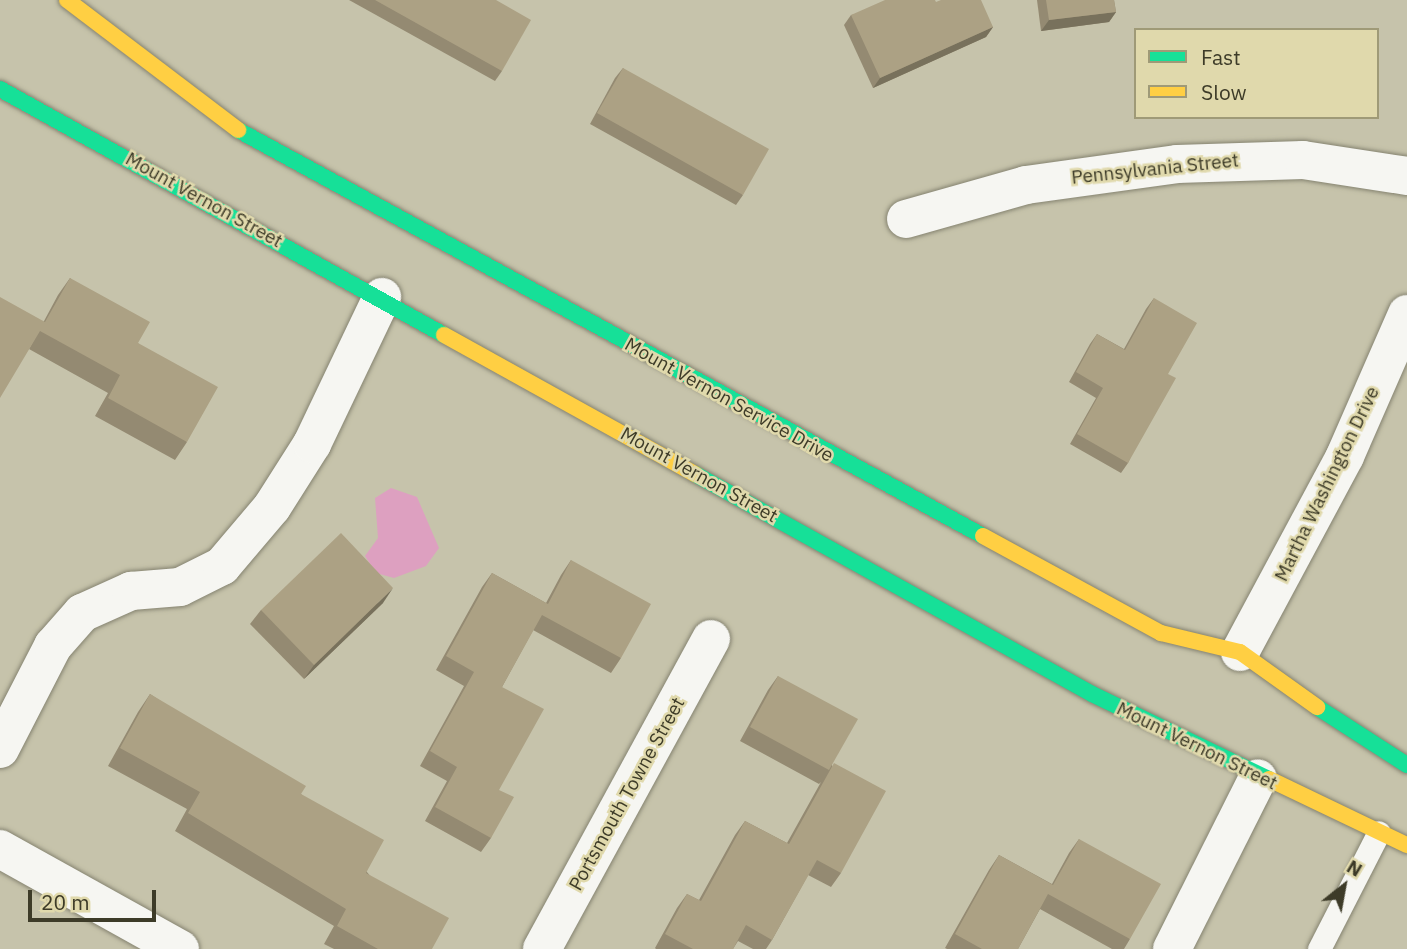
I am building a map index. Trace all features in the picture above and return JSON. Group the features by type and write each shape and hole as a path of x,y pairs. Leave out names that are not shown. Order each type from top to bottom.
{"street":[{"name":"Mount Vernon Service Drive","path":"86,6 234,129 1161,633 1240,652 1269,677 1407,765"},
{"name":"Mount Vernon Street","path":"0,89 383,297 1006,647 1258,778 1407,845"},
{"name":"Pennsylvania Street","path":"906,219 1026,185 1178,164 1303,160 1407,176"},
{"path":"0,749 53,646 82,613 131,591 180,587 222,566 272,508 312,444 383,297"},
{"name":"Martha Washington Drive","path":"1240,652 1345,456 1407,314"},
{"name":"Portsmouth Towne Street","path":"542,949 711,639"},
{"path":"1172,949 1258,778"},
{"path":"0,849 180,949"}],"lane":[{"path":"1319,949 1379,832"}],"shaded area":[{"path":"391,488 417,497 439,548 426,566 394,578 376,573 365,556 378,538 375,498"}],"building":[{"path":"375,0 496,0 531,20 502,71"},
{"path":"885,0 981,0 993,27 880,78 851,15"},
{"path":"1046,0 1114,0 1116,12 1049,20"},
{"path":"623,68 769,149 743,195 597,113"},
{"path":"70,278 150,322 138,343 218,387 187,442 108,398 120,375 40,331 0,398 0,297 45,322"},
{"path":"1154,298 1197,323 1168,374 1176,378 1128,463 1077,434 1103,388 1076,372 1097,334 1125,350"},
{"path":"341,533 393,588 314,665 261,610"},
{"path":"571,560 651,604 621,658 542,615 502,687 544,709 499,790 514,797 491,838 435,807 457,767 430,751 474,672 446,656 492,573 548,604"},
{"path":"778,676 858,719 829,770 750,727"},
{"path":"150,694 306,786 301,794 384,840 366,873 449,918 432,949 378,949 337,926 346,909 188,813 200,792 120,748"},
{"path":"834,763 886,791 841,873 817,860 772,940 746,925 733,949 693,949 665,934 687,894 701,901 745,821 789,844"},
{"path":"1079,839 1161,884 1130,939 1048,894 1018,949 982,949 955,934 999,855 1053,885"}],"traffic: fast":[{"path":"0,89 444,335"},
{"path":"238,130 983,536"},
{"path":"695,474 1092,694 1269,779"},
{"path":"1317,707 1407,765"}],"traffic: slow":[{"path":"67,0 238,130"},
{"path":"444,335 695,474"},
{"path":"983,536 1161,633 1240,652 1317,707"},
{"path":"1269,779 1407,845"}]}
